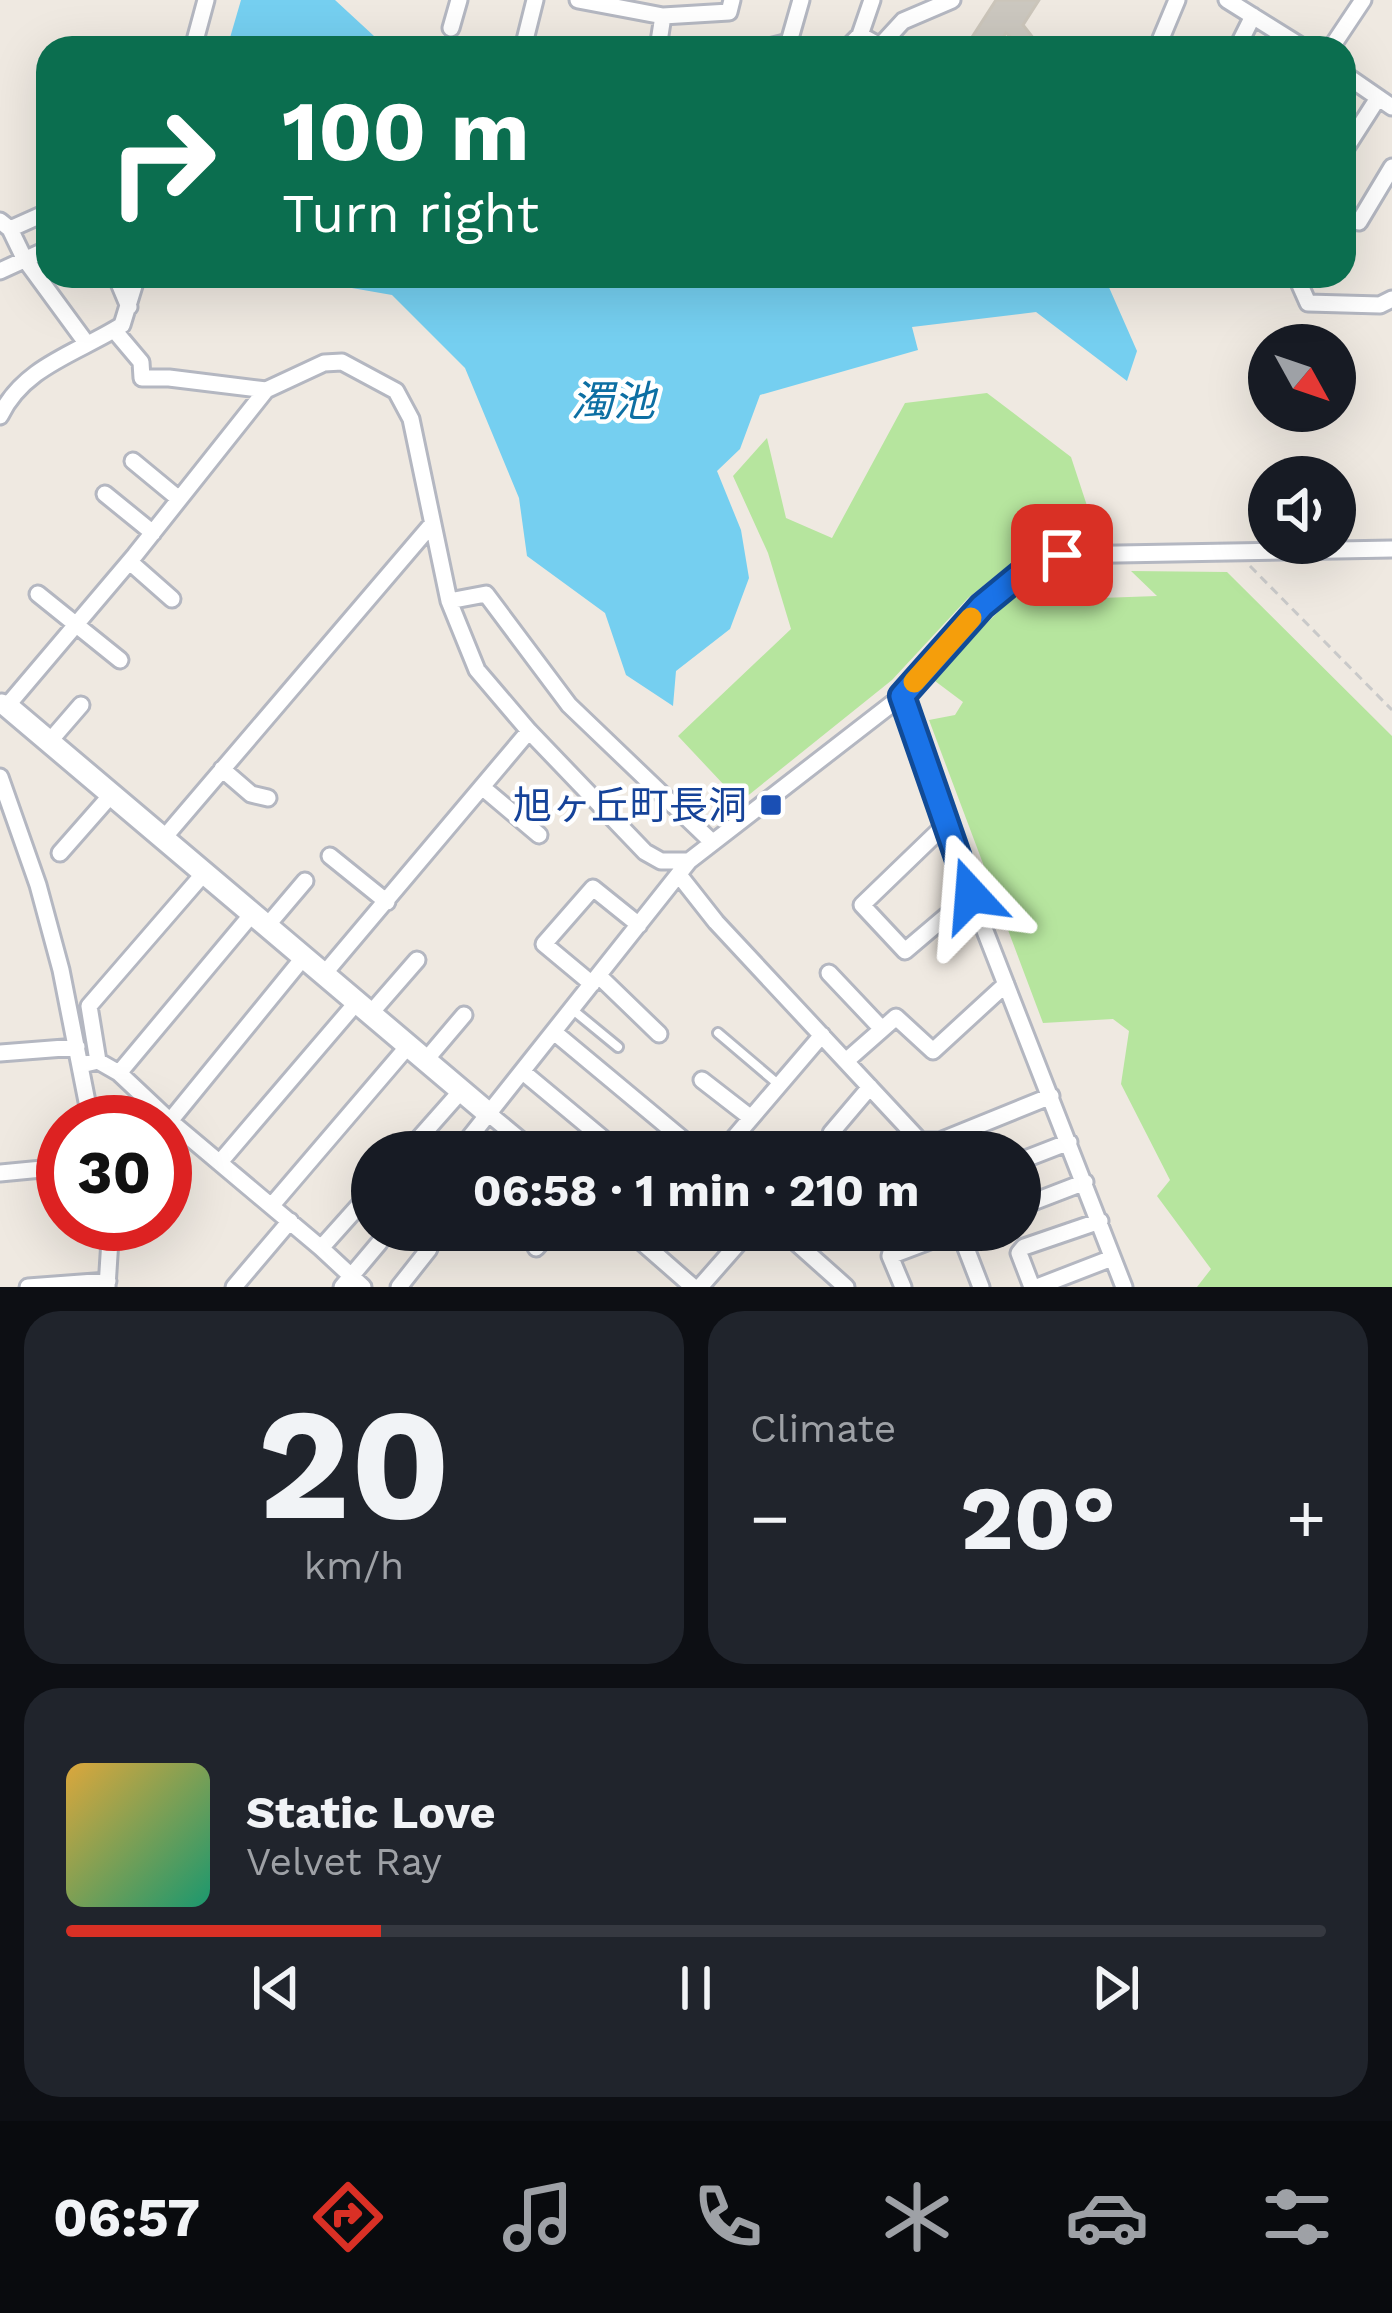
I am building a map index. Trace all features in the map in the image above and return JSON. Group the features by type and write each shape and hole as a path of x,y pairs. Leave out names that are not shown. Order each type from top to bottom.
{"street":[{"path":"196,36 206,0"},
{"path":"451,28 459,0"},
{"path":"526,36 536,0"},
{"path":"578,0 627,4 663,16 729,12 732,0"},
{"path":"795,36 801,0"},
{"path":"860,35 872,0"},
{"path":"889,36 903,21 952,0"},
{"path":"1162,36 1177,0"},
{"path":"1226,0 1285,36"},
{"path":"1339,36 1363,0"},
{"path":"660,36 663,16"},
{"path":"1243,36 1253,16"},
{"path":"1356,82 1385,103 1356,137"},
{"path":"1359,223 1392,167"},
{"path":"36,216 5,225 36,274"},
{"path":"0,271 36,254"},
{"path":"46,288 87,344"},
{"path":"121,288 129,307"},
{"path":"0,416 17,388 32,375 122,325 134,288"},
{"path":"1301,288 1307,303 1380,305 1392,299"},
{"path":"115,330 141,362 142,378 266,390"},
{"path":"510,1131 3,703 130,562 266,390 324,363 342,362 396,391 411,419 448,601 477,670 645,852 684,868 716,922 906,1131"},
{"path":"133,461 179,500"},
{"path":"105,494 153,533"},
{"path":"163,839 432,524"},
{"path":"475,1131 684,868 711,841 902,696 982,606 1027,569 1062,555 1392,550"},
{"path":"130,562 172,599"},
{"path":"38,594 120,660"},
{"path":"448,601 486,594 569,704 711,841"},
{"path":"902,696 971,895 1124,1287"},
{"path":"49,742 81,705"},
{"path":"323,974 529,731"},
{"path":"222,769 251,794 268,798"},
{"path":"0,777 3,798 38,885 77,1047 89,1063 119,1073 142,1095"},
{"path":"482,787 539,835"},
{"path":"60,853 111,795"},
{"path":"946,824 862,904 905,951 971,895"},
{"path":"330,856 387,902"},
{"path":"90,1095 88,1006 205,872"},
{"path":"119,1073 259,921 305,881"},
{"path":"639,926 592,888 544,944 658,1034"},
{"path":"191,1095 303,958"},
{"path":"220,1162 363,1008 416,960"},
{"path":"830,974 882,1029"},
{"path":"846,1061 896,1017 933,1051 1006,984"},
{"path":"272,1205 416,1053 464,1015"},
{"path":"554,1032 673,1131"},
{"path":"740,1131 822,1034"},
{"path":"0,1053 77,1047"},
{"path":"523,1072 594,1131"},
{"path":"702,1080 751,1118"},
{"path":"833,1131 870,1087"},
{"path":"425,1131 461,1091"},
{"path":"965,1131 1052,1096"},
{"path":"192,1139 321,1248 352,1284 374,1251"},
{"path":"1041,1154 1070,1142"},
{"path":"0,1173 36,1170"},
{"path":"1041,1199 1085,1182"},
{"path":"321,1248 351,1214"},
{"path":"234,1287 290,1220"},
{"path":"1100,1221 1019,1252 1034,1287 1112,1258"},
{"path":"890,1256 959,1230 981,1287"},
{"path":"28,1287 108,1284 110,1251"},
{"path":"399,1287 427,1251"},
{"path":"654,1251 696,1287 730,1251"},
{"path":"806,1251 846,1287"},
{"path":"891,1251 903,1287"}],"lane":[{"path":"572,1010 618,1047"},
{"path":"718,1033 778,1084"}],"path":[{"path":"1232,555 1248,564 1392,710"}],"green space":[{"path":"987,393 1071,457 1092,521 1015,560 968,598 892,680 740,802 678,736 791,629 768,553 733,476 767,438 786,518 832,538 905,403"},
{"path":"1131,571 1227,572 1392,736 1392,1287 1197,1287 1211,1269 1157,1196 1170,1180 1121,1084 1129,1031 1113,1019 1043,1023 929,720 955,715 963,702 935,681 1017,595 1055,574 1075,577 1101,598 1157,596"}],"water":[{"path":"241,0 335,0 374,36 230,36"},
{"name":"濁池","path":"352,288 1109,288 1137,351 1127,381 1036,312 912,327 918,350 760,395 740,449 717,471 741,530 749,578 730,629 676,671 673,706 626,675 605,613 527,556 519,498 465,368 392,295"}],"building":[{"path":"996,0 1039,0 1023,25 1032,36 973,36"}],"slow traffic":[{"path":"914,682 971,618"}],"place":[{"name":"旭ヶ丘町長洞","path":"771,805"}],"route":[{"path":"971,895 902,696 982,606 1027,569 1062,555"}]}
